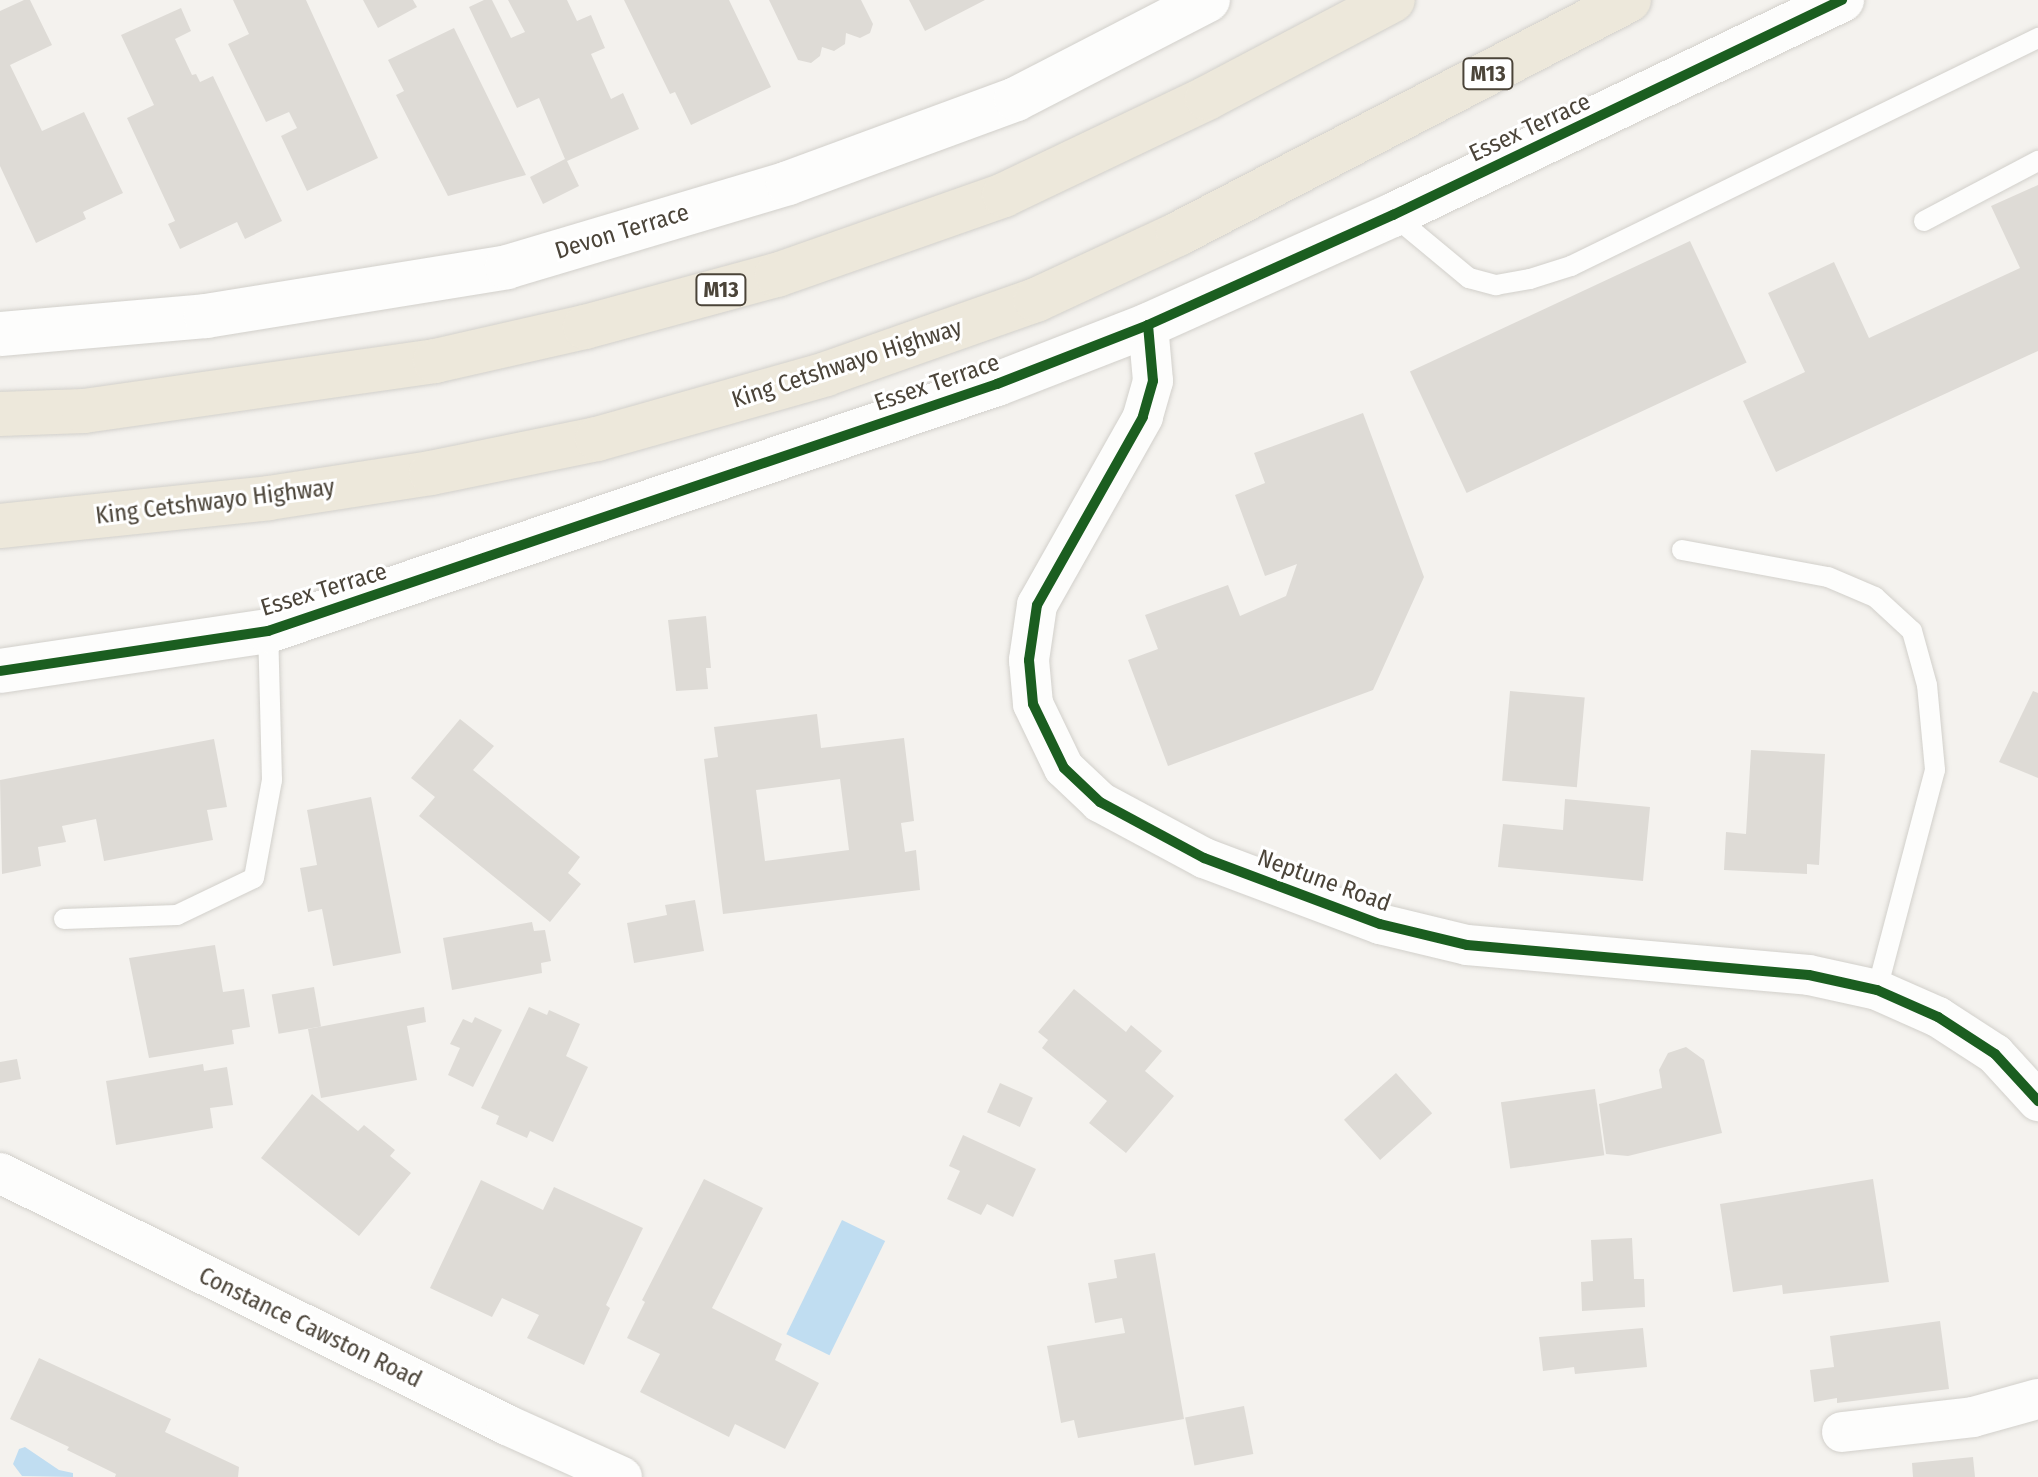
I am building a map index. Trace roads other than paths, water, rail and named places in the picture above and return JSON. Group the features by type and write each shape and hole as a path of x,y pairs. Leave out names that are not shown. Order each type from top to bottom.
{"highway":[{"name":"M13","path":"0,414 84,411 435,361 585,327 777,275 1004,195 1207,98 1393,0"},
{"name":"King Cetshwayo Highway","path":"0,526 269,498 431,473 597,439 826,374 1036,300 1136,254 1347,149 1629,0"}],"street":[{"name":"Devon Terrace","path":"0,334 206,316 507,267 788,183 1016,99 1208,0"},
{"name":"Essex Terrace","path":"0,671 268,631 997,384 1148,325 1393,215 1842,0"},
{"name":"Neptune Road","path":"1148,325 1153,381 1143,417 1037,605 1029,660 1033,704 1064,768 1100,802 1204,858 1380,924 1424,935 1467,945 1809,975 1877,990 1938,1017 1995,1054 2038,1101"},
{"name":"Constance Cawston Road","path":"0,1173 507,1425 622,1477"},
{"path":"1842,1432 1973,1417 2038,1399"}],"lane":[{"path":"1393,215 1469,278 1496,285 1530,279 1571,266 2038,38"},
{"path":"1924,221 2038,161"},
{"path":"1682,550 1828,577 1875,597 1912,631 1927,685 1935,770 1877,990"},
{"path":"64,919 177,915 254,878 272,780 268,631"}],"water":[{"path":"842,1220 885,1241 829,1355 786,1334"},
{"path":"25,1447 59,1470 73,1473 73,1477 22,1476 13,1464 19,1449"}]}
